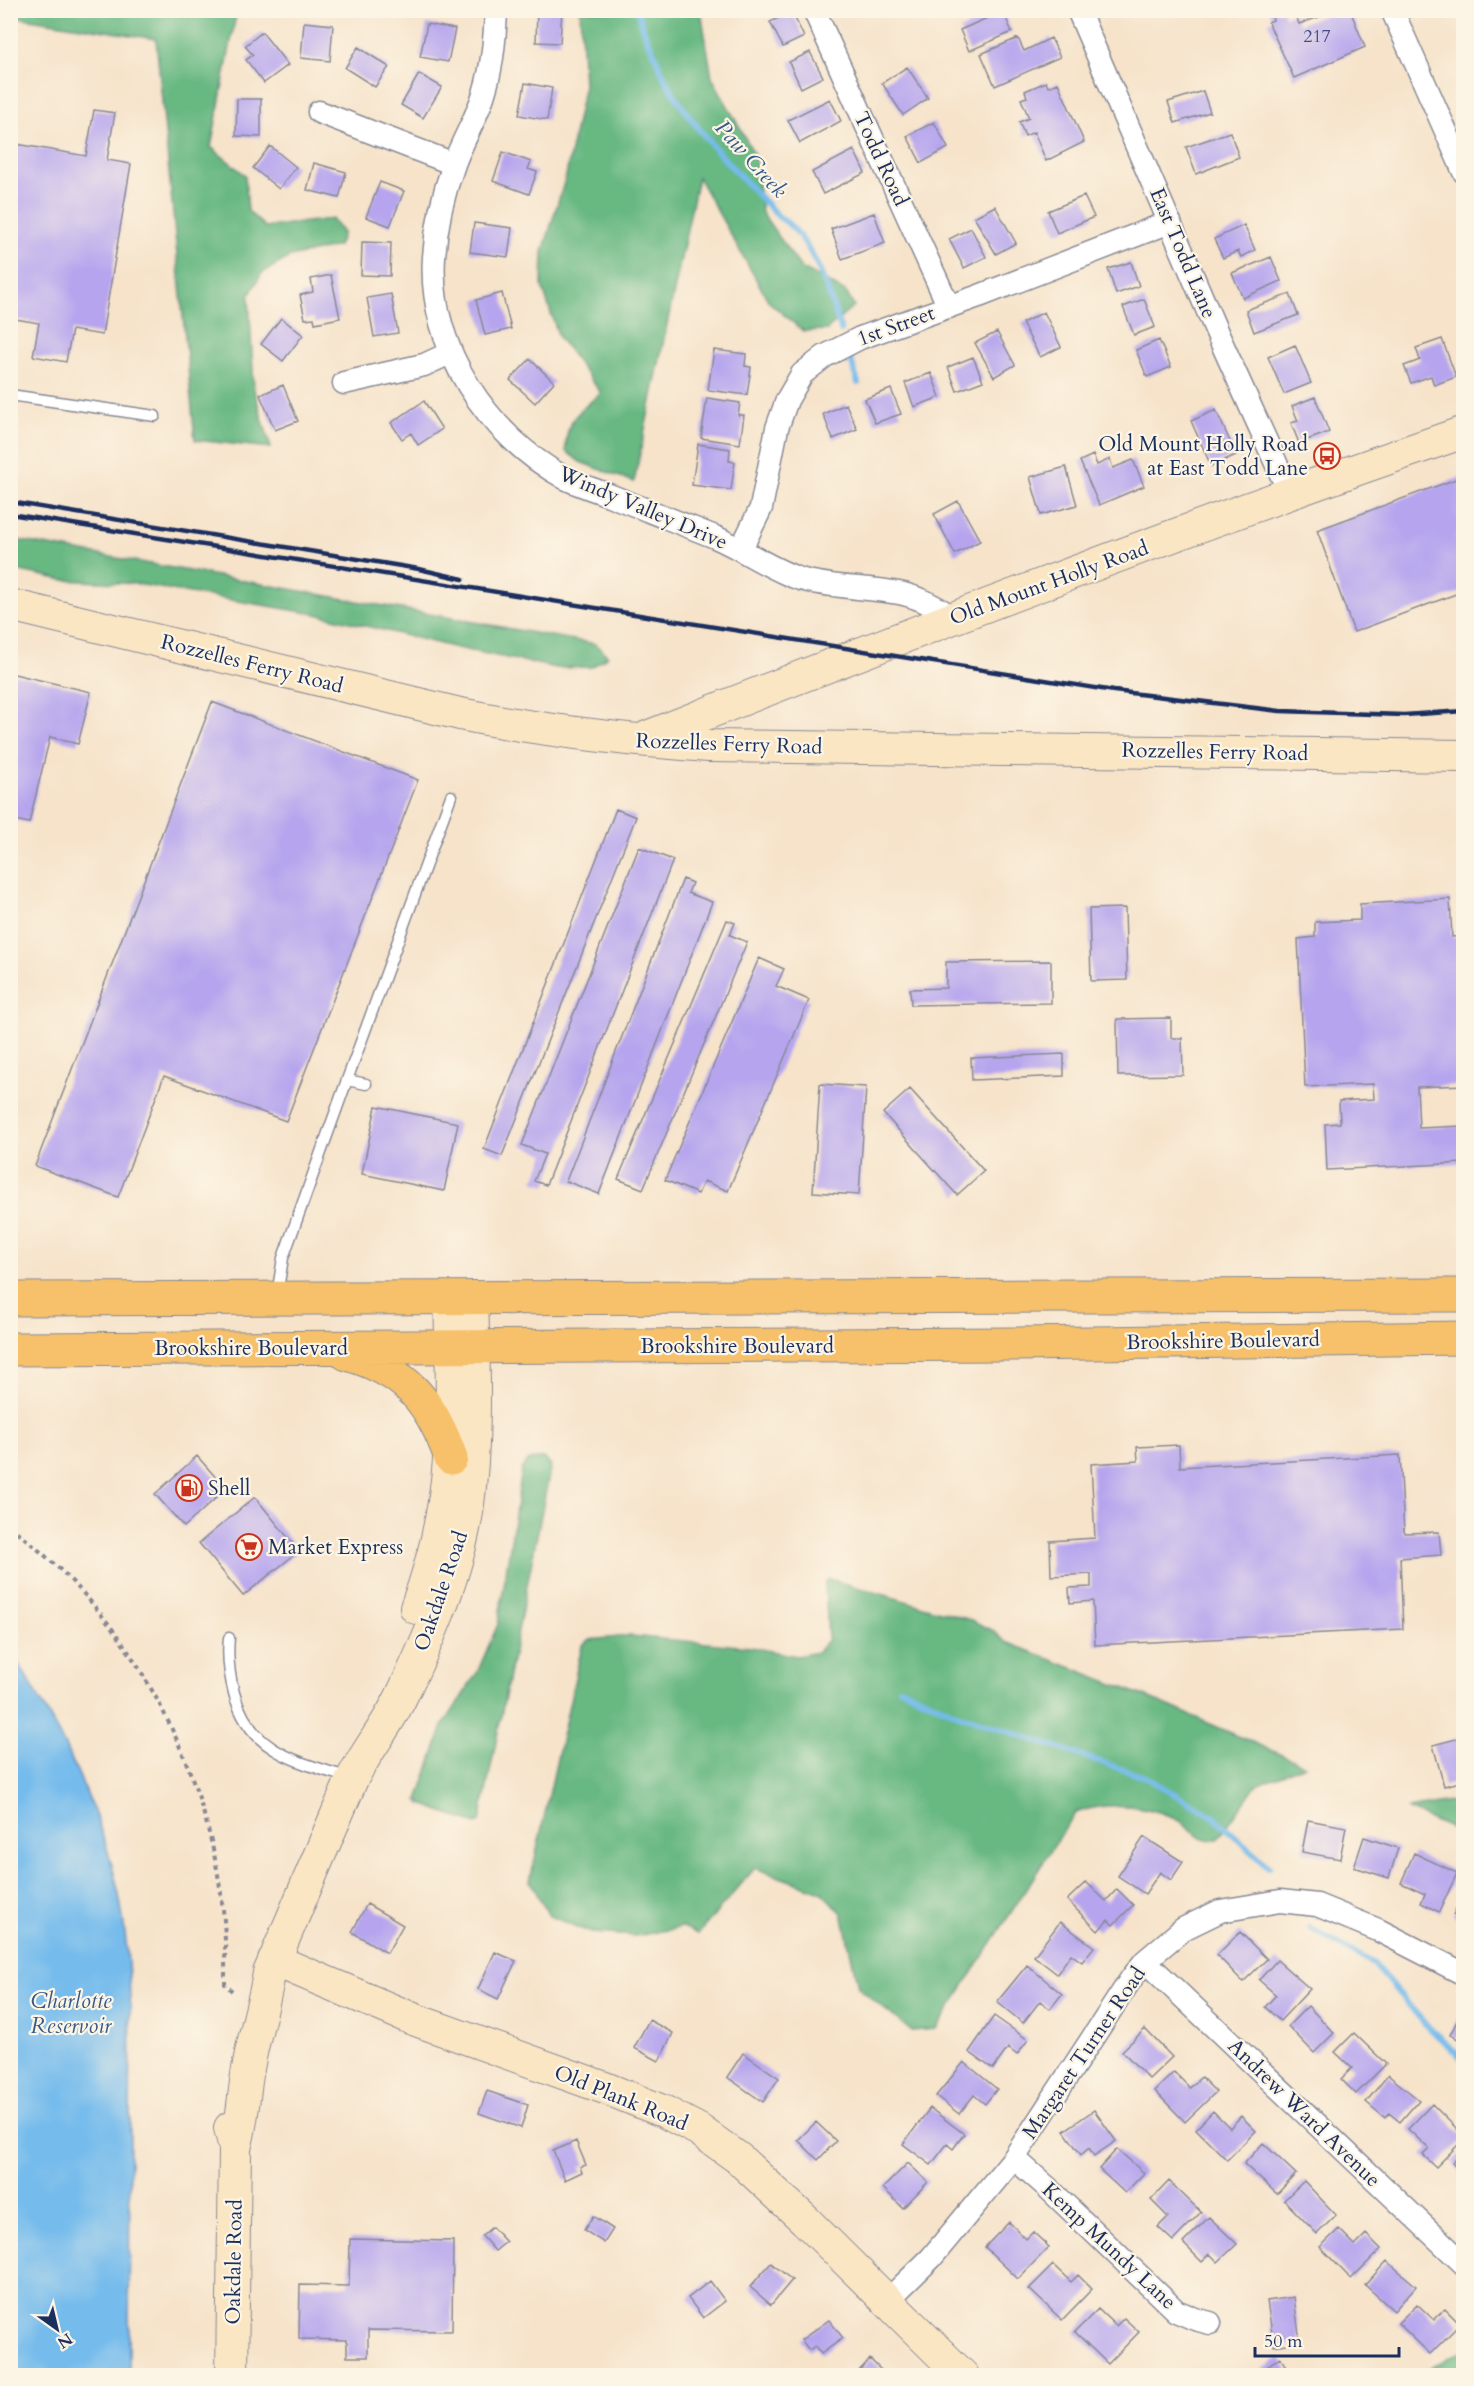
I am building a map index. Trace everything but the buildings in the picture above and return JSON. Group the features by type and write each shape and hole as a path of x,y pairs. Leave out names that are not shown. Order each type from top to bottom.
{"highway":[{"path":"10,1299 1464,1294"},
{"name":"Brookshire Boulevard","path":"10,1349 1464,1338"},
{"path":"325,1347 378,1364 399,1376 417,1395 435,1420 451,1458"}],"street":[{"name":"Windy Valley Drive","path":"496,10 495,47 485,92 454,164 438,224 434,258 434,288 450,353 489,413 537,460 567,479 741,549 803,580 900,593 920,599 955,618"},
{"name":"Todd Road","path":"814,10 949,307"},
{"name":"East Todd Lane","path":"1078,10 1219,337 1290,494"},
{"path":"1392,10 1464,172"},
{"path":"319,112 454,164"},
{"name":"1st Street","path":"741,549 761,508 777,428 787,400 802,374 825,356 842,346 1170,222"},
{"path":"344,383 424,365 450,353"},
{"name":"Old Mount Holly Road","path":"638,741 955,618 1464,432"},
{"name":"Rozzelles Ferry Road","path":"10,605 460,714 528,728 638,741 709,746 1464,756"},
{"name":"Oakdale Road","path":"232,2376 235,2148 241,2130 250,2058 272,1966 357,1770 385,1727 401,1696 442,1602 467,1513 474,1450 462,1347 461,1298"},
{"name":"Oakdale Road","path":"357,1770 369,1719 396,1660 428,1575 444,1513 462,1347"},
{"name":"Margaret Turner Road","path":"887,2301 931,2258 1014,2158 1145,1961 1183,1929 1220,1911 1280,1901 1317,1905 1378,1930 1464,1974"},
{"name":"Andrew Ward Avenue","path":"1145,1961 1464,2264"},
{"name":"Old Plank Road","path":"272,1966 605,2088 664,2112 699,2130 738,2158 805,2220 963,2376"},
{"name":"Kemp Mundy Lane","path":"1014,2158 1176,2311 1210,2323"}],"lane":[{"path":"10,395 155,416"},
{"path":"276,1298 283,1258 451,796"},
{"path":"347,1080 366,1084"},
{"path":"229,1638 229,1671 239,1710 246,1724 256,1736 292,1759 357,1770"}],"path":[{"path":"10,1526 42,1552 90,1601 127,1650 165,1716 194,1784 213,1847 226,1945 225,1984 232,1991"}],"green space":[{"path":"11,10 174,10 181,16 186,10 233,11 236,15 211,147 245,175 248,211 265,227 332,219 343,233 338,246 290,257 262,273 249,296 254,390 271,448 195,440 156,39 10,16"},
{"path":"580,11 701,11 712,77 754,154 762,213 801,268 846,292 854,306 827,330 803,331 769,302 698,177 634,482 580,462 566,451 568,431 575,417 601,393 559,338 542,286 543,251 566,176 584,85"},
{"path":"11,539 596,644 608,656 592,667 557,668 457,648 321,615 137,584 63,580 11,569"},
{"path":"544,1458 551,1465 480,1822 476,1824 421,1804 418,1800 443,1726 477,1673 498,1624 522,1469 529,1460"},
{"path":"829,1579 971,1620 992,1630 1006,1642 1162,1703 1305,1765 1256,1785 1218,1839 1200,1838 1175,1818 1138,1807 1100,1807 1075,1813 936,2029 911,2031 858,1987 842,1913 821,1892 755,1868 698,1934 682,1927 636,1936 592,1933 549,1916 530,1881 582,1646 588,1640 630,1636 750,1647 797,1656 818,1652 828,1639 825,1582"},
{"path":"1463,1800 1463,1834 1407,1809"},
{"path":"1463,2350 1463,2375 1419,2375"}],"water":[{"name":"Charlotte Reservoir","path":"11,1652 57,1730 83,1784 113,1869 125,1930 131,2023 129,2375 11,2375"}],"waterway":[{"name":"Paw Creek","path":"637,10 647,40 679,102 734,170 779,217 791,226 810,252 825,284 841,330"},
{"name":"Paw Creek","path":"851,360 858,383"},
{"path":"900,1688 960,1715 1145,1777 1213,1816 1269,1867"},
{"path":"1310,1928 1373,1963 1425,2024 1464,2060"}],"railway":[{"path":"10,502 419,569 463,579"},
{"path":"10,514 1114,691 1280,711 1404,715 1464,711"}],"place":[{"name":"Old Mount Holly Road at East Todd Lane","path":"1327,456"},
{"name":"Shell","path":"189,1488"},
{"name":"Market Express","path":"249,1547"}]}
